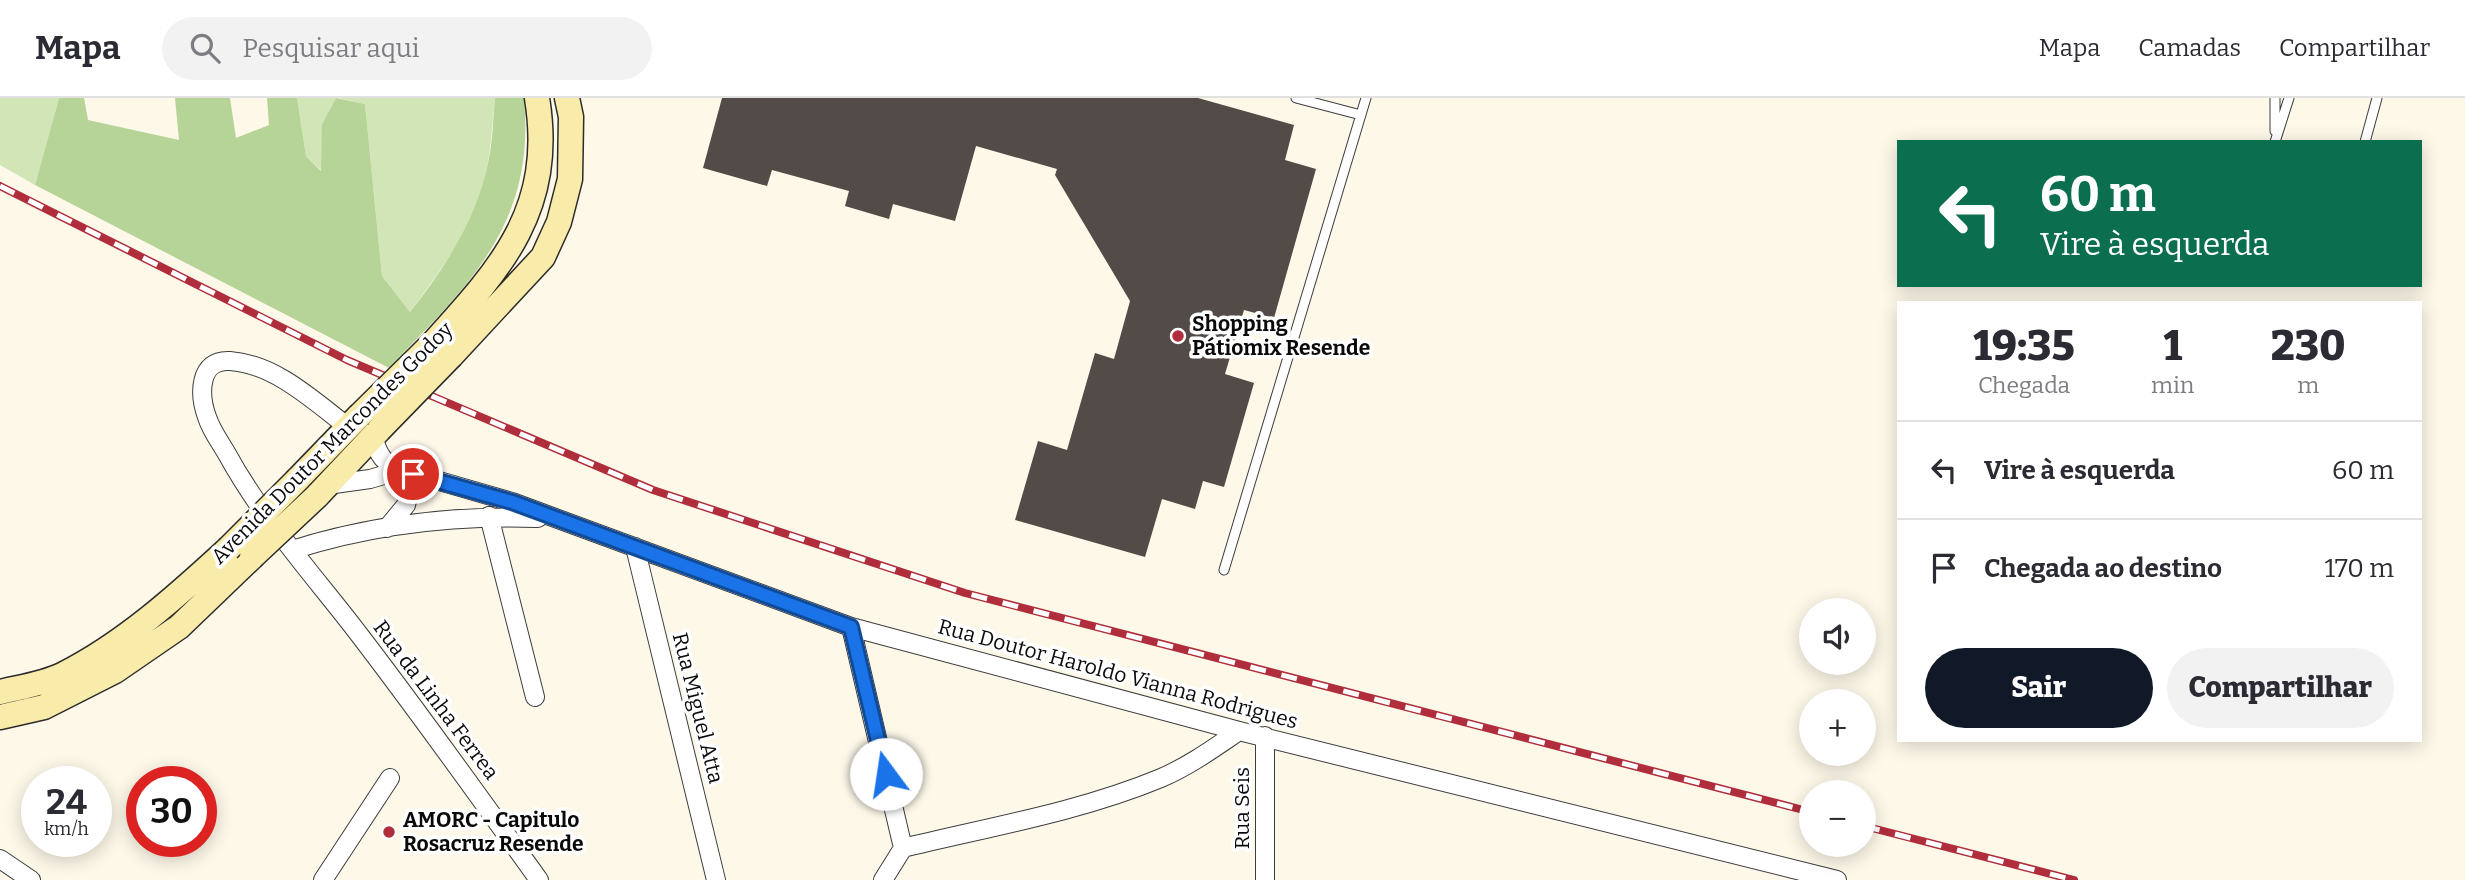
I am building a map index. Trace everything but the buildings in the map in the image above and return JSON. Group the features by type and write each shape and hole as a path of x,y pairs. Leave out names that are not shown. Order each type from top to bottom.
{"main road":[{"name":"Avenida Doutor Marcondes Godoy","path":"0,717 44,707 115,671 179,627 322,491 376,434 442,349 490,281 525,221 540,153 541,123 537,98"},
{"name":"Avenida Doutor Marcondes Godoy","path":"0,692 61,675 94,656 166,606 229,549 353,421 442,349 543,257 554,234 570,179 571,117 567,98"}],"street":[{"name":"Rua da Linha Ferrea","path":"353,421 259,367 225,361 214,364 204,377 200,392 207,418 239,476 292,550 400,687 539,880"},
{"path":"376,434 380,458 385,463 407,472"},
{"path":"322,491 407,472"},
{"path":"387,528 405,505 407,472"},
{"name":"Rua Doutor Haroldo Vianna Rodrigues","path":"407,472 512,502 552,519 851,627 1239,730 1837,880"},
{"path":"292,550 337,536 456,518 489,516 552,519"},
{"path":"489,516 535,697"},
{"name":"Rua Miguel Atta","path":"635,547 716,880"},
{"path":"851,627 903,848"},
{"path":"883,880 903,848 1096,802 1163,777 1203,756 1239,730"},
{"name":"Rua Seis","path":"1265,736 1265,880"},
{"path":"323,880 390,778"},
{"path":"0,859 32,880"}],"lane":[{"path":"1296,98 1361,115"},
{"path":"1224,570 1366,98"},
{"path":"2275,98 2275,140"},
{"path":"2276,140 2289,98"},
{"path":"2366,140 2377,98"}],"green space":[{"path":"0,98 59,98 35,185 0,165"},
{"path":"59,98 84,98 88,120 179,140 175,98 230,98 236,138 269,125 267,98 297,98 306,156 321,171 322,124 336,98 365,104 382,276 410,312 448,259 478,200 490,150 495,98 524,98 525,143 519,182 508,217 491,249 446,308 389,368 35,185"},
{"path":"297,98 336,98 322,124 322,171 306,156"},
{"path":"338,98 495,98 487,169 475,211 453,250 410,312 382,276 365,104"}],"railway":[{"path":"0,186 347,360 653,490 965,593 1799,809"},
{"path":"1876,829 2074,880"}],"place":[{"name":"Shopping Pátiomix Resende","path":"1178,336"},
{"name":"AMORC - Capitulo Rosacruz Resende","path":"389,832"}],"route":[{"path":"413,474 512,502 552,519 851,627 886,774"}]}
